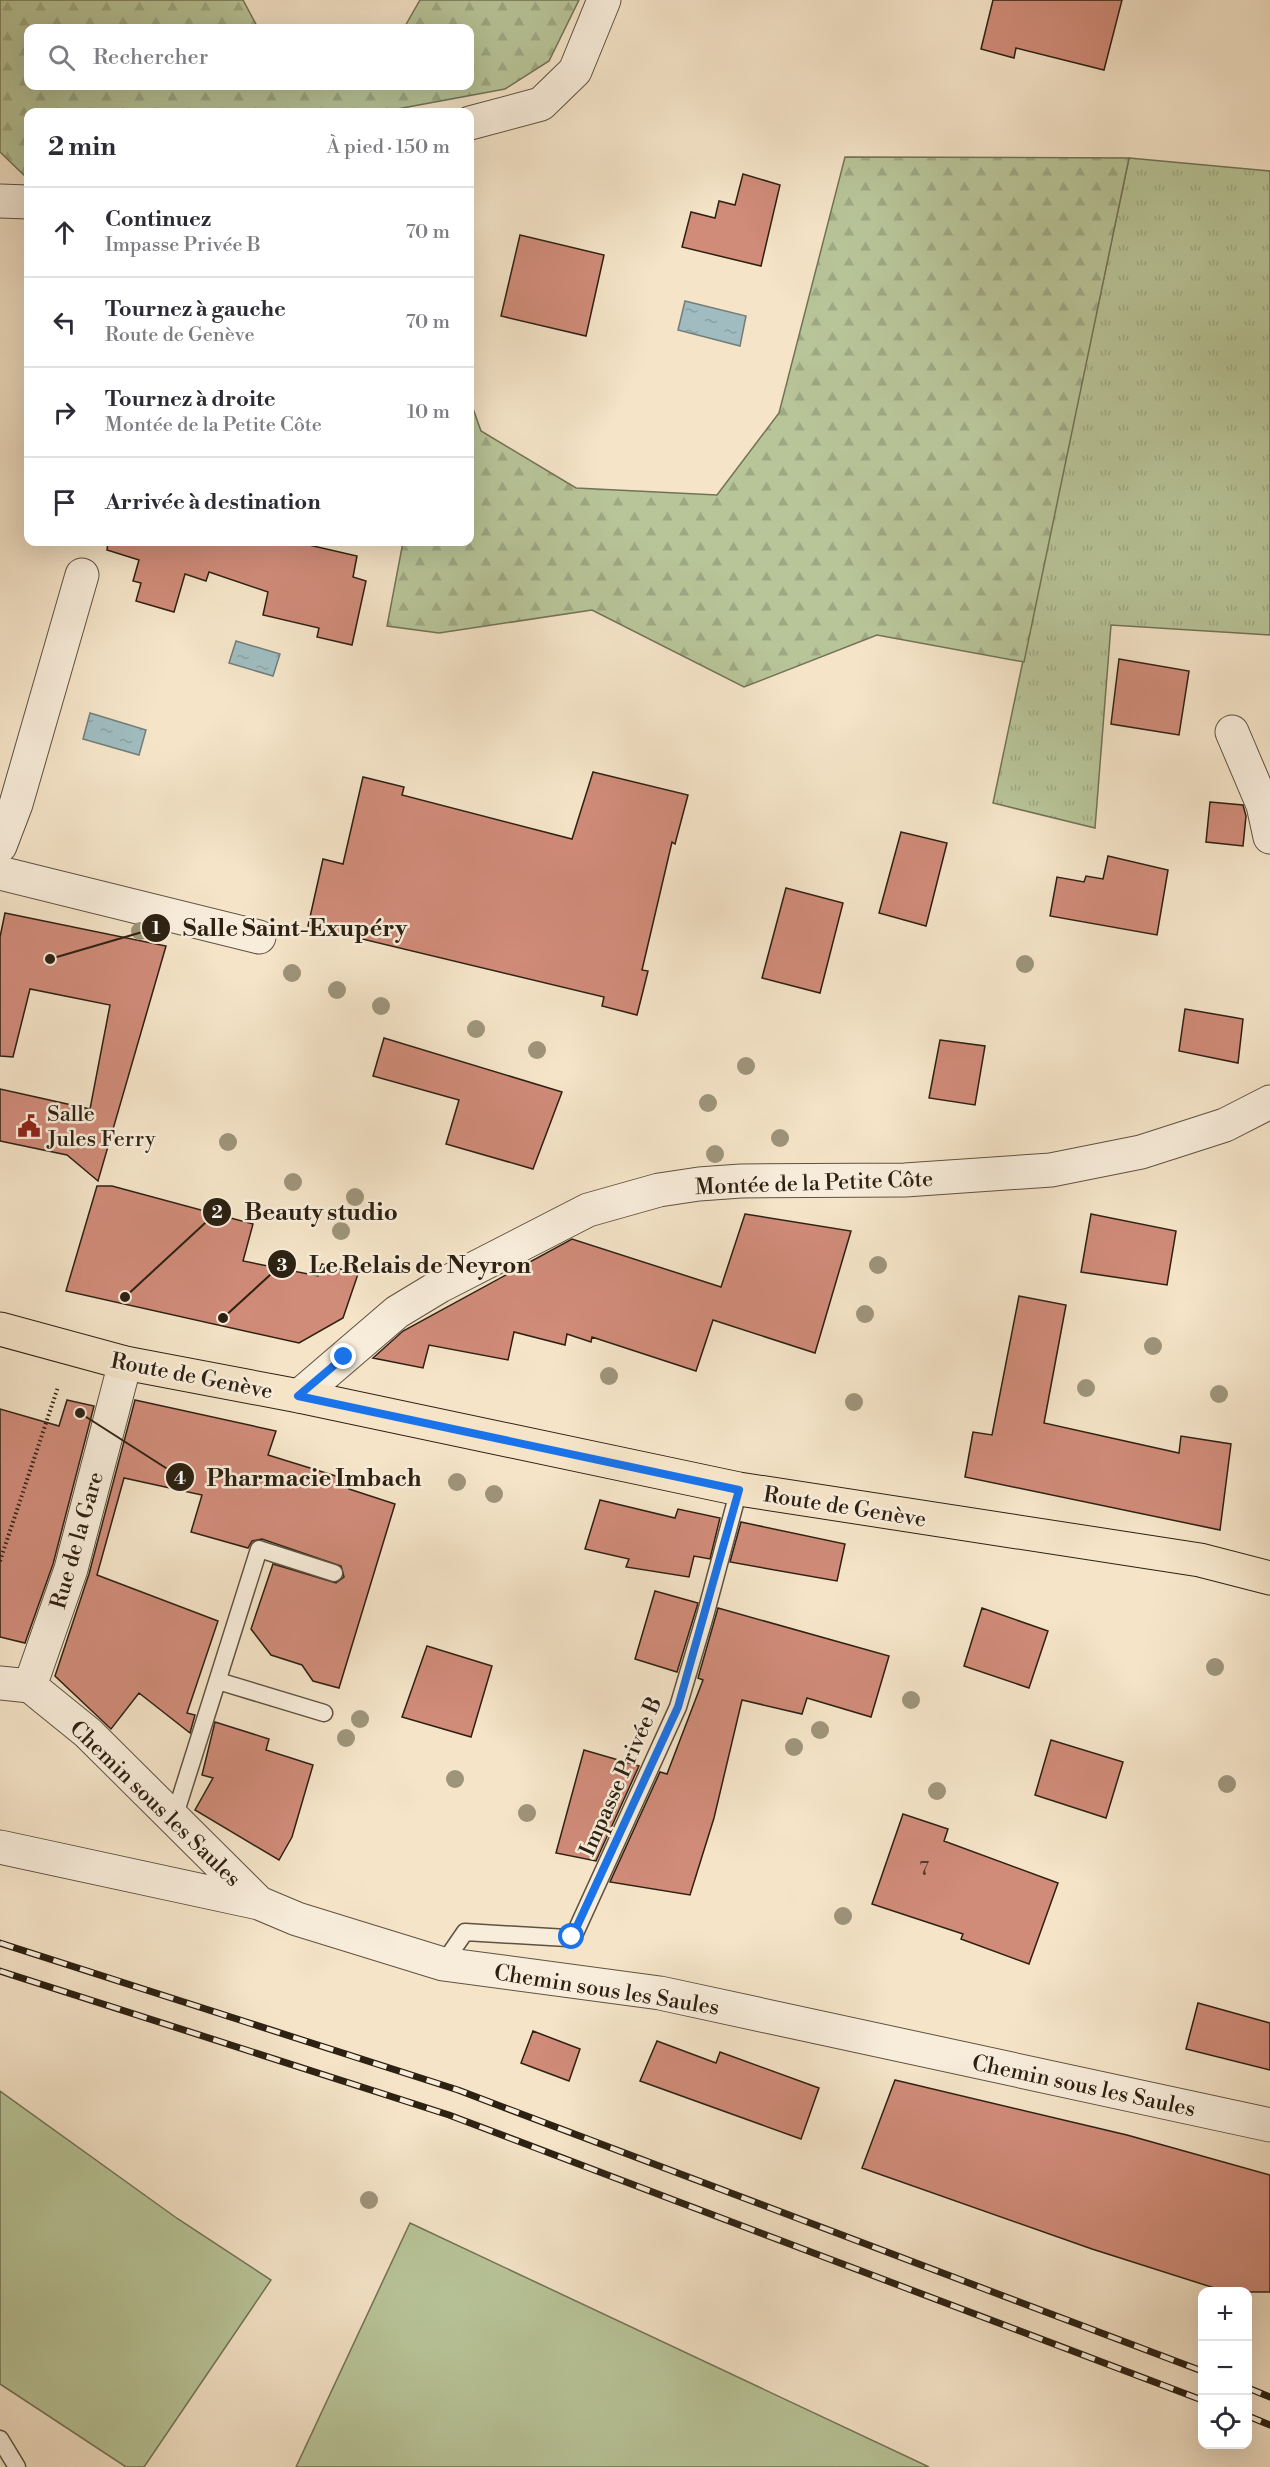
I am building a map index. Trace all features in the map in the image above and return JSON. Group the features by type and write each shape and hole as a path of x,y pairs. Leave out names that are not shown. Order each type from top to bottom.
{"main road":[{"name":"Route de Genève","path":"0,1329 125,1363 298,1396 739,1490 1200,1560 1270,1578"}],"street":[{"path":"474,122 542,104 575,71 604,0"},
{"path":"0,201 24,202"},
{"path":"0,846 19,793 82,575"},
{"path":"1232,732 1263,805 1270,837"},
{"path":"0,873 260,937"},
{"name":"Montée de la Petite Côte","path":"298,1396 397,1312 440,1286 588,1210 659,1190 699,1184 741,1181 905,1180 1051,1170 1141,1152 1226,1125 1270,1102"},
{"name":"Rue de la Gare","path":"15,1684 71,1569 125,1363"},
{"name":"Chemin sous les Saules","path":"15,1684 88,1733 259,1903 297,1919 443,1964 660,1994 1270,2125"},
{"path":"0,1847 259,1903"}],"lane":[{"name":"Impasse Privée B","path":"443,1964 465,1932 567,1938 576,1931 678,1707 739,1490"},
{"path":"174,1818 259,1549 334,1573"},
{"path":"218,1681 324,1713"},
{"path":"0,2439 17,2467"}],"path":[{"path":"0,1561 60,1381"}],"green space":[{"path":"0,0 243,0 256,24 24,24 24,90 474,90 474,24 406,24 420,0 579,0 549,61 505,89 403,108 24,108 24,175 0,152"},
{"path":"845,157 1129,158 1024,662 877,635 744,687 592,610 439,633 387,626 402,546 474,546 474,411 481,431 576,488 717,495 779,413"},
{"path":"1129,158 1270,171 1270,635 1111,625 1095,828 993,803"},
{"path":"0,2091 178,2219 271,2280 144,2467 126,2467 0,2384"},
{"path":"410,2223 929,2467 296,2467"}],"water":[{"path":"685,301 746,316 740,346 678,330"},
{"path":"236,641 280,654 273,676 229,663"},
{"path":"90,713 146,730 139,755 83,739"}],"building":[{"path":"993,0 1122,0 1104,70 1016,48 1014,58 981,49"},
{"path":"743,174 780,185 761,266 682,247 691,212 715,218 719,201 735,205"},
{"path":"520,235 604,255 586,336 501,316"},
{"path":"108,546 313,546 357,556 353,577 366,581 352,645 317,637 319,628 263,615 268,592 209,572 206,581 185,574 174,612 136,601 141,583 133,581 139,560 107,550"},
{"path":"1119,659 1189,671 1179,735 1111,724"},
{"path":"593,772 688,795 675,844 672,842 642,970 648,971 637,1015 602,1006 604,997 308,926 323,859 343,864 363,777 404,787 402,795 572,839"},
{"path":"1210,802 1243,805 1246,816 1243,846 1206,842"},
{"path":"901,832 947,843 926,926 879,913"},
{"path":"1108,856 1168,870 1157,935 1050,916 1057,877 1084,882 1086,876 1103,879"},
{"path":"786,888 843,903 820,993 762,978"},
{"path":"5,913 166,946 98,1181 67,1155 0,1141 0,1089 90,1109 110,1005 30,989 13,1057 0,1056 0,937"},
{"path":"1185,1009 1243,1019 1238,1063 1179,1051"},
{"path":"384,1038 562,1092 533,1169 446,1144 459,1100 373,1076"},
{"path":"940,1040 985,1046 975,1105 929,1098"},
{"path":"97,1186 112,1186 253,1224 243,1261 318,1276 322,1264 358,1274 343,1318 299,1343 66,1291"},
{"path":"745,1214 851,1231 815,1353 713,1320 696,1371 592,1337 591,1342 567,1334 565,1345 514,1332 508,1360 429,1345 423,1368 373,1358 403,1331 572,1239 721,1287"},
{"path":"1091,1214 1176,1231 1167,1285 1081,1272"},
{"path":"1019,1296 1066,1305 1044,1423 1179,1453 1181,1436 1231,1444 1220,1530 965,1477 973,1432 992,1435"},
{"path":"67,1400 94,1406 53,1564 25,1643 0,1637 0,1409 59,1426"},
{"path":"135,1400 276,1431 268,1455 352,1481 349,1489 395,1504 339,1688 313,1681 302,1665 271,1655 251,1629 273,1564 336,1583 344,1577 341,1566 262,1539 252,1541 248,1548 191,1532 202,1495 124,1478 97,1575 218,1621 187,1713 195,1715 190,1733 139,1693 111,1729 55,1676 89,1574"},
{"path":"600,1500 675,1518 678,1509 720,1518 710,1559 694,1556 689,1577 626,1567 629,1559 585,1549"},
{"path":"741,1522 845,1544 837,1581 730,1562"},
{"path":"655,1591 698,1603 677,1672 635,1659"},
{"path":"718,1608 889,1656 871,1717 807,1698 802,1714 742,1700 714,1818 690,1895 610,1882 660,1772 667,1774 703,1680 698,1678"},
{"path":"982,1608 1048,1631 1029,1688 964,1666"},
{"path":"427,1646 492,1666 471,1737 402,1717"},
{"path":"215,1722 269,1739 266,1750 313,1765 292,1837 279,1860 195,1810 213,1778 202,1775"},
{"path":"1051,1740 1123,1762 1106,1818 1035,1795"},
{"path":"584,1750 639,1766 596,1861 556,1853"},
{"path":"903,1814 948,1829 944,1841 1058,1883 1029,1964 961,1939 963,1934 872,1904"},
{"path":"1198,2003 1270,2023 1270,2070 1186,2049"},
{"path":"533,2031 580,2049 569,2081 521,2063"},
{"path":"657,2041 716,2063 720,2052 819,2088 801,2139 640,2081"},
{"path":"895,2080 1127,2135 1270,2175 1270,2292 1252,2292 1252,2287 1211,2287 1092,2249 862,2168"}],"railway":[{"path":"0,1943 458,2090 1198,2369"},
{"path":"0,1971 449,2115 1198,2398"},
{"path":"1252,2390 1270,2397"},
{"path":"1252,2418 1270,2425"}],"place":[{"name":"Salle Saint-Exupéry","path":"50,959"},
{"name":"Salle Jules Ferry","path":"29,1126"},
{"name":"Beauty studio","path":"125,1297"},
{"name":"Le Relais de Neyron","path":"223,1318"},
{"name":"Pharmacie Imbach","path":"80,1413"}],"route":[{"path":"344,1357 298,1396 739,1490 678,1707 572,1937"}]}
